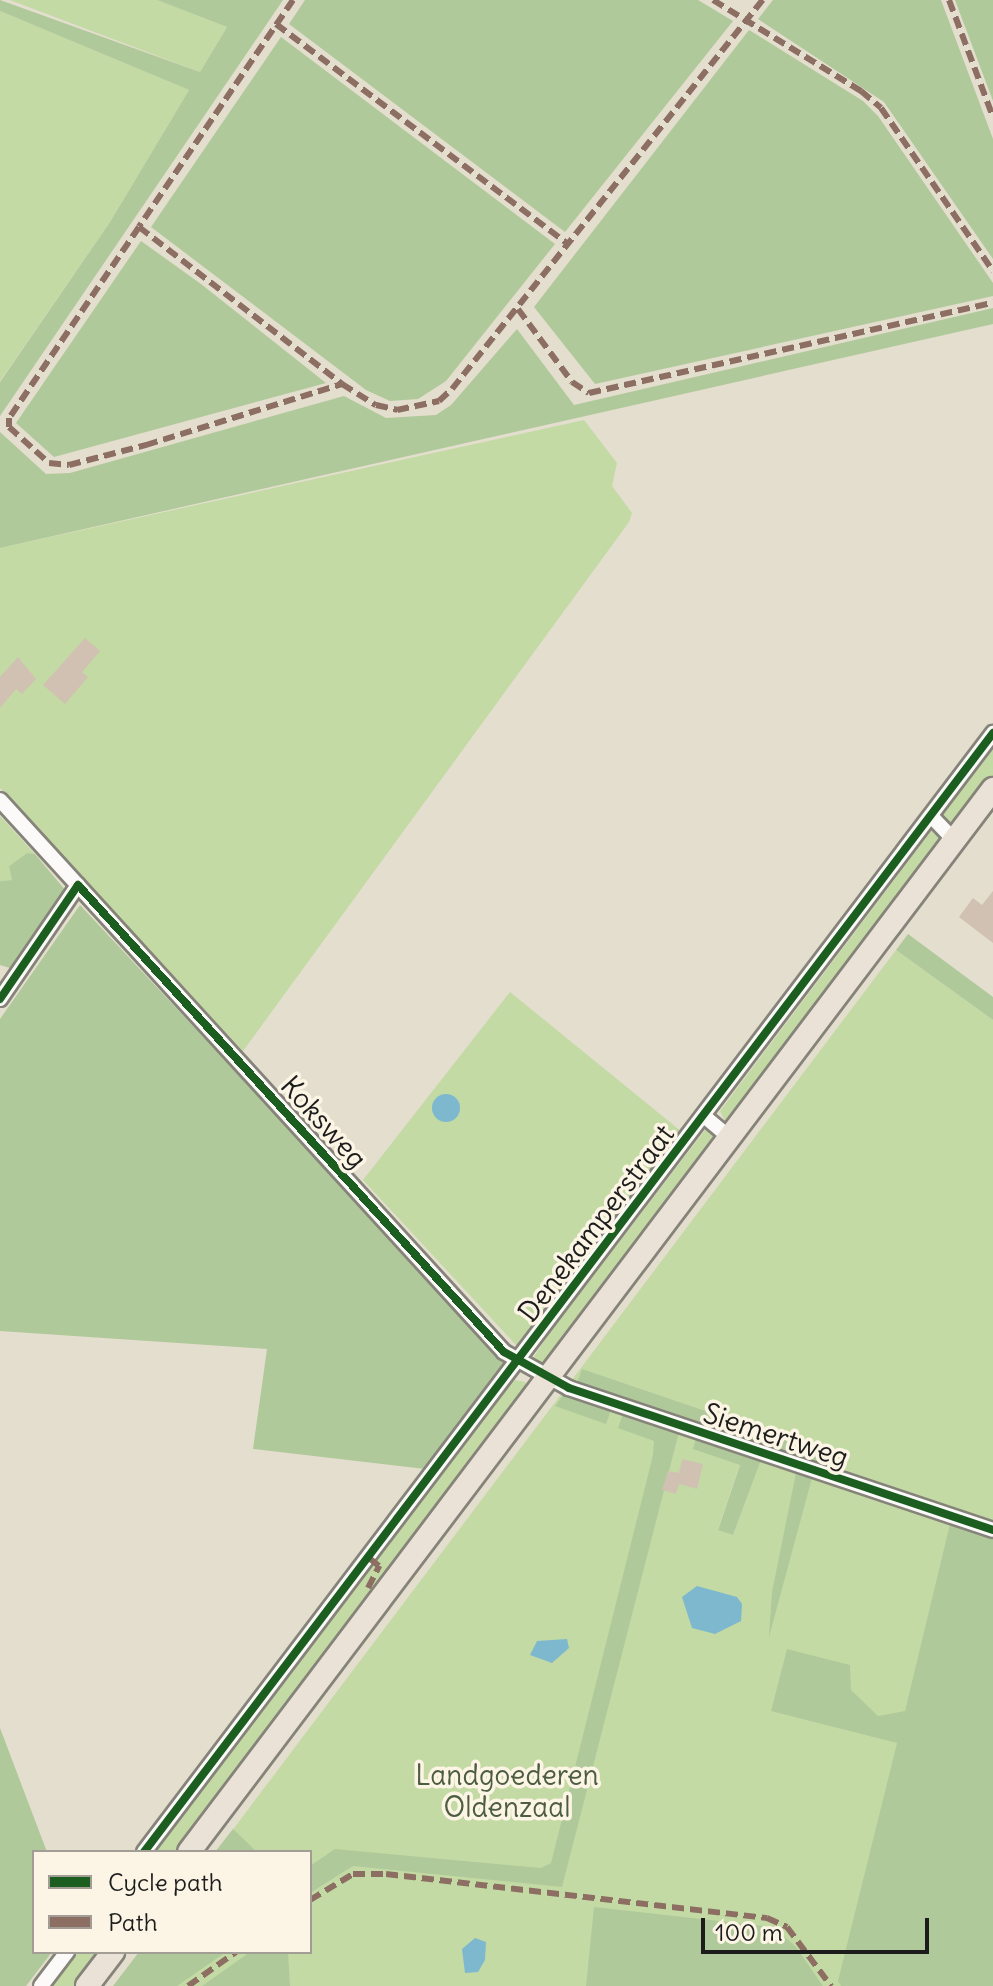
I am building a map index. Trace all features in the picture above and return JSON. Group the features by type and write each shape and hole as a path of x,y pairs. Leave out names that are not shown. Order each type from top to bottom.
{"main road":[{"name":"Denekamperstraat","path":"191,1850 993,789"},
{"path":"87,1986 111,1954"}],"street":[{"name":"Denekamperstraat","path":"146,1850 993,733"},
{"name":"Koksweg","path":"0,800 497,1345 546,1377"},
{"path":"931,816 954,840"},
{"path":"0,999 78,885"},
{"name":"Denekamperstraat","path":"704,1116 730,1138"},
{"name":"Siemertweg","path":"546,1377 993,1530"},
{"path":"41,1986 65,1954"}],"green space":[{"path":"0,0 200,72 227,27 157,0 283,0 0,416 0,382 110,222 189,90 0,11"},
{"path":"10,0 157,0 227,27 200,72"},
{"path":"305,0 698,0 733,21 565,232 289,24"},
{"path":"773,0 941,0 993,139 993,259 884,102 758,19"},
{"path":"955,0 993,0 993,101"},
{"path":"0,11 189,90 110,222 0,381"},
{"path":"749,30 863,101 878,116 993,283 993,296 595,384 534,307"},
{"path":"281,37 555,244 446,381 418,399 390,401 366,390 151,227"},
{"path":"141,241 201,284 326,383 54,457 16,423"},
{"path":"993,308 993,324 0,548 0,432 46,474 70,473 344,396 386,418 436,415 451,405 517,329 574,405"},
{"path":"584,420 617,463 612,486 632,513 629,522 243,1051 0,788 0,548"},
{"path":"993,749 993,776 951,826 943,814"},
{"path":"0,816 35,854 27,853 9,866 13,880 0,881"},
{"path":"931,831 944,842 727,1125 720,1111"},
{"path":"27,853 35,854 66,891 13,969 0,965 0,881 12,880 9,866"},
{"path":"80,905 504,1359 506,1364 425,1469 253,1449 267,1349 0,1331 0,1019"},
{"path":"908,934 993,997 993,1020 896,950"},
{"name":"Landgoederen Oldenzaal","path":"896,950 993,1020 993,1986 116,1986 140,1954 312,1954 312,1850 218,1850","holes":["694,1449 760,1462 733,1535 718,1529 740,1464"]},
{"path":"510,992 682,1132 518,1347 363,1180"},
{"path":"705,1130 718,1136 546,1366 535,1364 533,1358 551,1331"},
{"path":"582,1369 843,1458 838,1472 577,1383"},
{"path":"514,1380 525,1382 529,1389 181,1850 154,1850"},
{"path":"564,1394 611,1410 606,1424 555,1406"},
{"path":"623,1414 679,1432 562,1887 353,1866 312,1892 312,1865 335,1849 541,1868 551,1863 653,1455 654,1441 618,1428"},
{"path":"696,1438 761,1460 733,1535 718,1530 740,1465 693,1449"},
{"path":"796,1473 812,1478 769,1637 772,1592"},
{"path":"950,1524 993,1539 993,1986 841,1986 838,1981 897,1743 771,1711 787,1649 850,1665 851,1690 878,1716 905,1711"},
{"path":"0,1728 46,1850 32,1850 32,1954 50,1954 26,1986 0,1986"},
{"path":"233,1829 255,1850 217,1850"},
{"path":"594,1907 773,1927 796,1947 823,1986 586,1986"},
{"path":"71,1954 103,1954 79,1986 47,1986"},
{"path":"137,1954 223,1954 177,1986 113,1986"},
{"path":"247,1954 288,1954 290,1986 202,1986"}],"water":[{"path":"446,1094 456,1098 460,1108 456,1118 446,1122 436,1118 432,1108 436,1098"},
{"path":"697,1586 737,1597 742,1604 741,1621 715,1634 692,1628 682,1597"},
{"path":"567,1639 569,1648 552,1663 530,1655 537,1641"},
{"path":"475,1938 486,1942 485,1960 478,1972 465,1973 462,1949"}],"building":[{"path":"85,638 100,651 82,672 88,677 65,704 43,685"},
{"path":"18,657 36,679 22,694 16,689 0,708 0,677"},
{"path":"993,891 993,943 959,917 973,898 982,905"},
{"path":"682,1459 703,1464 697,1489 679,1484 676,1494 662,1490 668,1471 679,1473"}],"marked path":[{"path":"293,0 139,227 342,384 376,405 397,410 439,401 452,389 763,0"},
{"path":"713,0 861,91 881,108 993,271"},
{"path":"949,0 993,117"},
{"path":"276,24 569,245"},
{"path":"139,227 9,418 9,427 49,463 69,465 146,445 342,384"},
{"path":"518,309 572,382 589,393 993,303"},
{"path":"368,1588 379,1566 369,1558"},
{"path":"312,1899 353,1874 386,1874 767,1918 787,1927 831,1986"},
{"path":"188,1986 233,1954"}],"cycle path":[{"path":"146,1850 993,733"},
{"path":"0,999 78,885 504,1352 569,1388 993,1530"}]}
